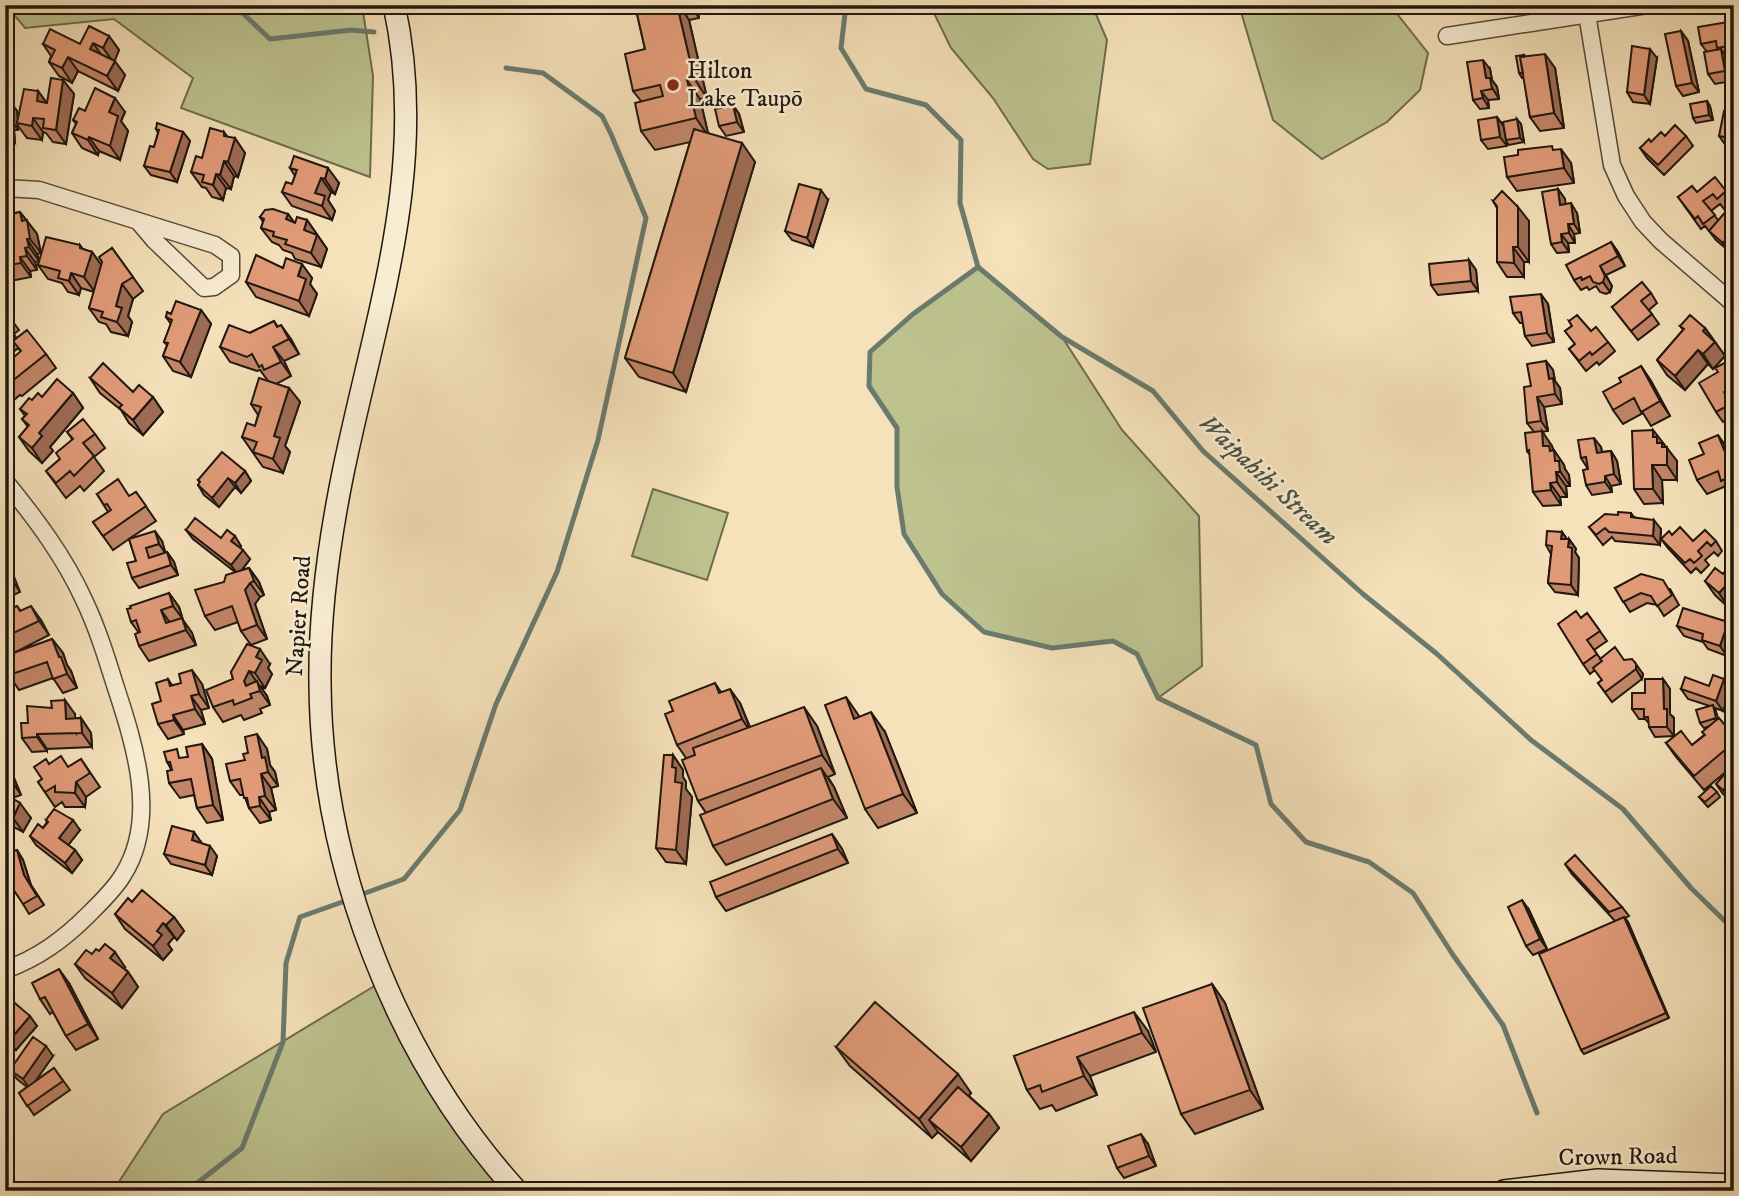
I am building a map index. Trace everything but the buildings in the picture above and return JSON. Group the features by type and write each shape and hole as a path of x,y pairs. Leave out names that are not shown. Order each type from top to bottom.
{"main road":[{"name":"Napier Road","path":"394,5 406,94 405,171 392,257 344,473 324,580 320,682 328,789 341,855 361,917 393,999 433,1077 486,1155 517,1191"},
{"name":"Crown Road","path":"1504,1191 1598,1180 1734,1185"}],"street":[{"path":"1447,36 1647,5"},
{"path":"1587,14 1612,165 1626,196 1643,222 1661,241 1734,304"},
{"path":"5,188 39,190 138,221 215,246 231,256 231,275 214,288 205,288 155,241 138,221"},
{"path":"5,481 52,544 84,599 97,630 127,720 135,753 142,811 135,847 124,874 103,901 50,949 5,970"}],"green space":[{"path":"6,5 362,5 373,76 370,177 181,108 193,78 114,19 25,28"},
{"path":"930,5 1092,5 1107,40 1090,164 1048,169 1033,159 993,98 951,48"},
{"path":"1239,5 1390,5 1428,53 1420,90 1387,122 1322,159 1273,120"},
{"path":"978,267 1062,337 1122,430 1199,516 1202,666 1158,698 1137,654 1113,641 1052,648 984,632 942,594 904,534 897,487 897,428 869,386 870,352 913,314"},
{"path":"653,489 728,513 707,580 632,556"},
{"path":"381,982 519,1191 113,1191 163,1114"}],"waterway":[{"path":"234,5 270,39 351,30 374,32"},
{"name":"Waipahihi Stream","path":"846,5 841,48 866,89 926,105 961,140 960,203 978,267 1062,337 1153,391 1203,451 1363,594 1437,654 1531,740 1623,809 1691,888 1734,930"},
{"path":"357,896 404,879 460,810 496,704 557,572 598,440 646,218 602,116 543,73 506,68"},
{"path":"978,267 913,314 870,352 869,386 897,428 897,487 904,534 942,594 984,632 1052,648 1113,641 1137,654 1158,698 1256,745 1271,804 1306,842 1369,862 1413,893 1503,1025 1537,1113"},
{"path":"187,1191 242,1148 283,1042 286,963 300,917 348,900"}],"place":[{"name":"Hilton Lake Taupō","path":"673,85"}]}
